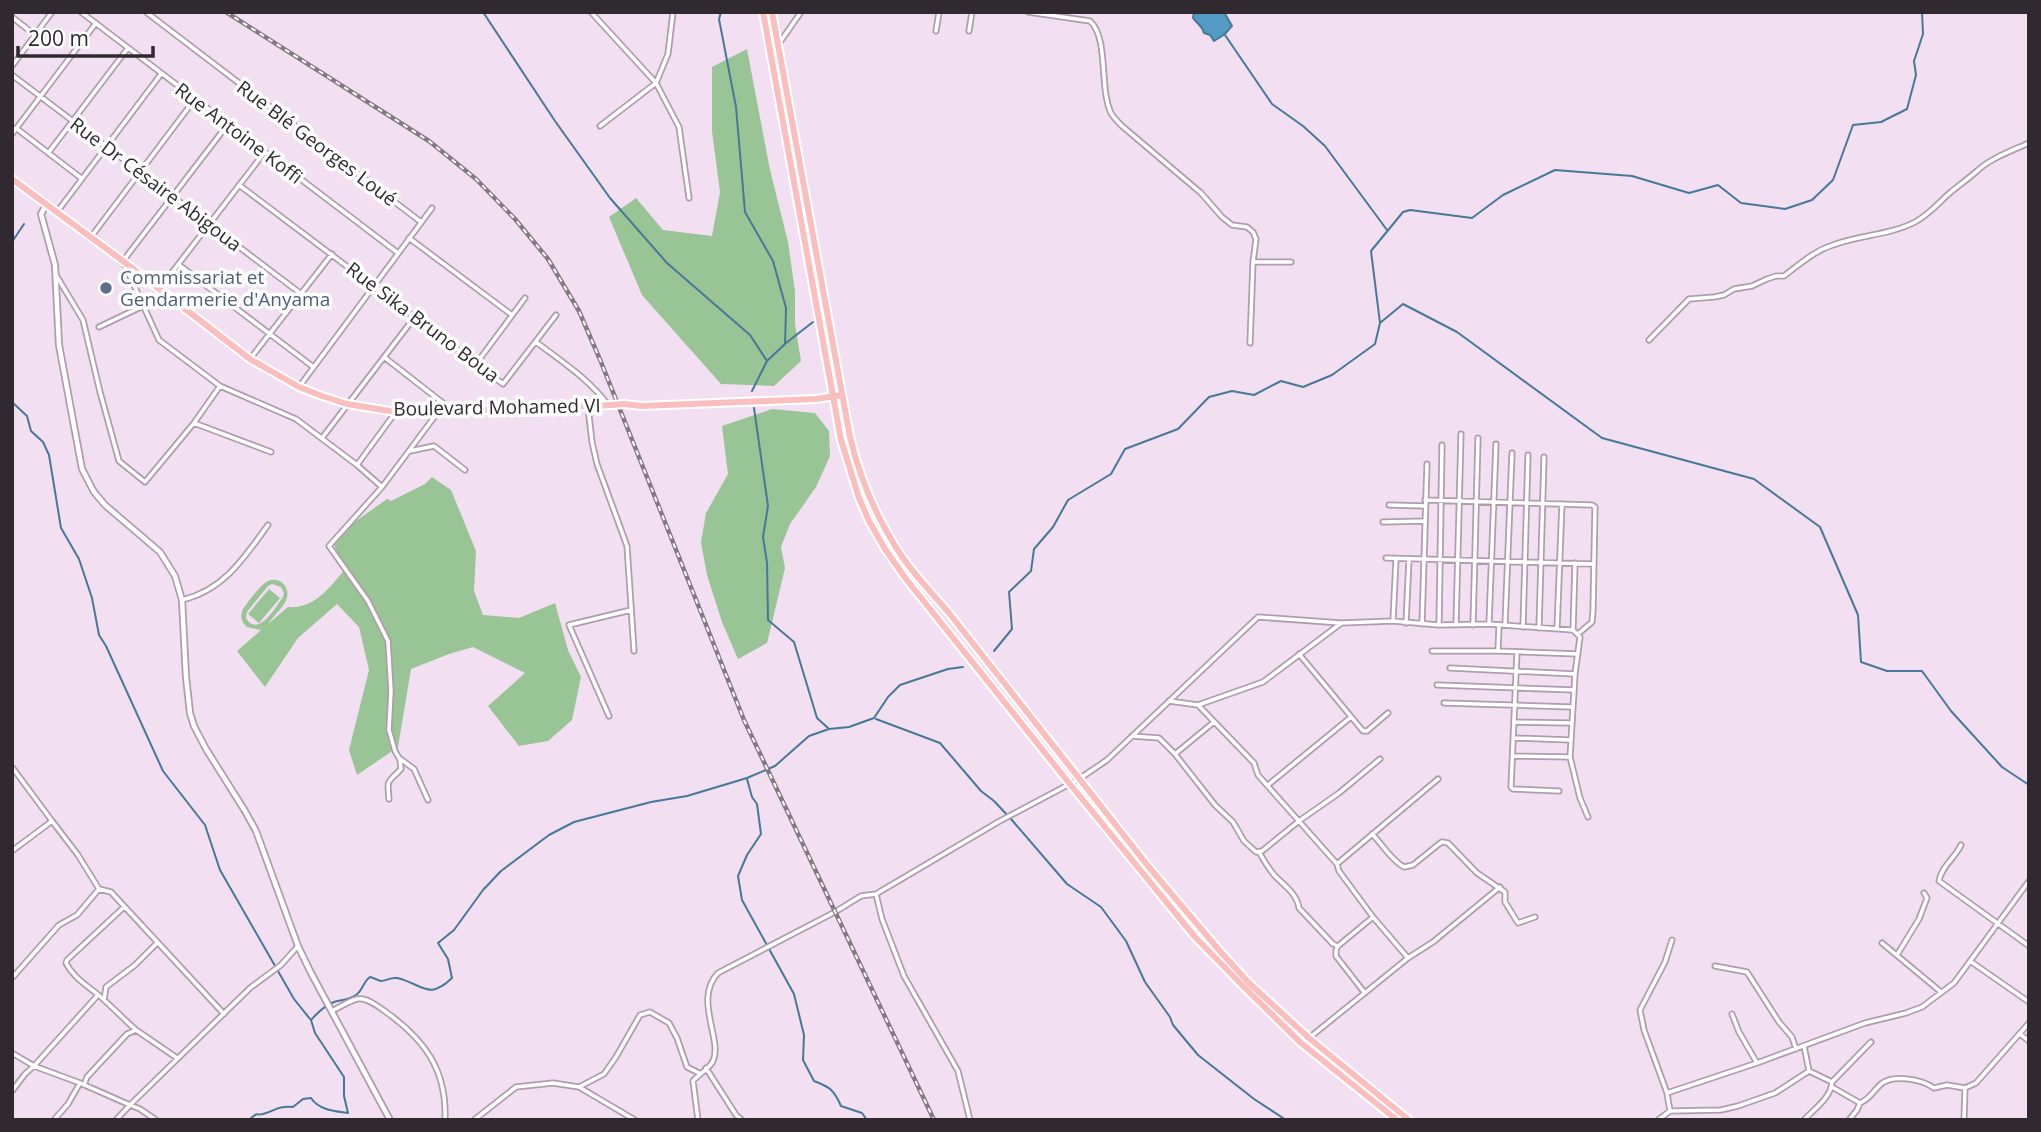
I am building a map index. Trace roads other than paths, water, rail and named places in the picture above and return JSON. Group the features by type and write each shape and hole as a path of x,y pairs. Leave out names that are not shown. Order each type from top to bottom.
{"main road":[{"path":"762,12 832,397 848,468 876,535 906,579 1195,937 1301,1043 1397,1120"},
{"path":"772,12 857,466 869,496 901,555 1194,922 1250,983 1310,1038 1409,1120"},
{"name":"Boulevard Mohamed VI","path":"12,179 250,359 299,387 347,404 396,412 438,412 624,404 642,406 842,395"}],"street":[{"path":"12,66 52,12"},
{"name":"Rue Antoine Koffi","path":"81,12 398,253"},
{"name":"Rue Blé Georges Loué","path":"146,12 421,222"},
{"path":"591,12 656,83 679,127 689,198"},
{"path":"600,126 656,83 668,54 673,12"},
{"path":"777,46 801,12"},
{"path":"936,31 939,12"},
{"path":"969,32 972,12"},
{"path":"1028,12 1057,14 1090,21 1096,28 1101,47 1105,87 1111,112 1122,126 1201,193 1222,217 1232,225 1247,227 1254,232 1256,239 1250,343"},
{"path":"12,18 35,34"},
{"path":"12,134 96,23"},
{"path":"49,152 128,48"},
{"path":"57,212 161,74"},
{"name":"Rue Dr Césaire Abigoua","path":"12,75 300,293"},
{"path":"91,237 195,99"},
{"path":"228,124 123,261 159,340 220,386 296,419 382,487"},
{"path":"16,128 82,179"},
{"path":"1649,340 1689,299 1724,295 1734,289 1784,276 1805,259 1831,245 1877,236 1915,222 1989,162 2029,143"},
{"path":"159,290 264,152"},
{"name":"Rue Sika Bruno Boua","path":"239,185 503,384 556,315"},
{"path":"46,205 41,214 55,265 59,345 86,481 105,505 160,552 175,576 182,600 187,686 194,726 256,831 298,946 390,1120"},
{"path":"299,387 432,208"},
{"path":"409,238 512,315"},
{"path":"250,359 332,254"},
{"path":"1253,262 1291,262"},
{"path":"178,265 312,366"},
{"path":"56,275 83,320 119,461 145,482 194,423 220,386"},
{"path":"476,364 525,299"},
{"path":"99,327 143,306"},
{"path":"322,438 415,317"},
{"path":"536,342 582,377 610,405"},
{"path":"384,357 443,403"},
{"path":"588,407 597,464 626,546 634,652"},
{"path":"357,465 396,412"},
{"path":"428,800 414,769 395,751 388,730 391,691 387,641 368,601 329,545 382,487 438,412"},
{"path":"194,423 271,452"},
{"path":"1455,625 1461,434"},
{"path":"1473,625 1478,438"},
{"path":"1489,624 1496,444"},
{"path":"1439,625 1442,445"},
{"path":"408,452 434,446 465,470"},
{"path":"1505,626 1512,453"},
{"path":"1523,627 1528,455"},
{"path":"1539,628 1544,457"},
{"path":"1422,624 1427,464"},
{"path":"1389,505 1459,501 1595,507 1591,622 1578,634"},
{"path":"1557,629 1562,504"},
{"path":"1383,522 1425,521"},
{"path":"182,600 195,597 218,585 246,555 268,525"},
{"path":"1386,558 1594,564"},
{"path":"1393,621 1396,559"},
{"path":"1406,623 1409,559"},
{"path":"1573,630 1575,563"},
{"path":"609,716 569,625 631,610"},
{"path":"698,1120 693,1081 713,1063 715,1051 708,1009 712,979 718,973 861,896 876,894 998,822 1079,779 1107,760 1258,617 1341,623 1393,621 1573,630 1580,637 1572,707 1570,757 1588,817"},
{"path":"1169,701 1198,705 1263,682 1341,623"},
{"path":"1498,651 1499,625"},
{"path":"1432,651 1578,654"},
{"path":"1517,652 1513,789 1559,790"},
{"path":"1299,654 1364,732 1388,713"},
{"path":"1450,668 1575,674"},
{"path":"1437,685 1574,690"},
{"path":"1444,703 1572,707"},
{"path":"1198,705 1254,763 1258,775 1337,864 1339,871 1373,917 1408,958"},
{"path":"1268,785 1351,717"},
{"path":"1175,754 1214,722"},
{"path":"1515,722 1571,723"},
{"path":"1132,736 1159,738 1175,754 1215,805 1233,822 1244,841 1259,852 1269,869 1294,895 1299,908 1338,946"},
{"path":"1514,738 1570,740"},
{"path":"1513,756 1570,757"},
{"path":"389,799 389,779 401,769 400,758"},
{"path":"1259,852 1380,759"},
{"path":"12,767 78,855 99,888 111,892 224,1014"},
{"path":"1337,864 1438,779"},
{"path":"12,851 52,821"},
{"path":"1372,834 1394,860 1404,867 1413,865 1442,842 1448,843 1477,873 1505,892 1505,902 1518,923 1535,917"},
{"path":"1961,845 1956,855 1941,870 1939,881 2029,946"},
{"path":"1667,1093 1864,1023 1922,1007 1954,983 2029,881"},
{"path":"1310,1038 1364,992 1433,942 1500,887"},
{"path":"12,978 59,925 77,915 99,888"},
{"path":"1897,956 1922,912 1927,898 1924,893"},
{"path":"876,894 882,919 904,976 958,1071 970,1120"},
{"path":"124,907 67,960 67,966 136,1030 177,1058"},
{"path":"1364,992 1336,956 1336,950 1373,917"},
{"path":"1670,1111 1667,1093 1644,1030 1640,1010 1665,962 1672,940"},
{"path":"104,1000 106,987 135,965 157,943"},
{"path":"1882,943 1941,992"},
{"path":"116,1120 250,988 281,965 298,946"},
{"path":"1970,961 2029,1002"},
{"path":"1715,966 1747,972 1779,1022 1792,1037 1796,1049"},
{"path":"12,1091 98,995"},
{"path":"332,1010 356,999 364,999 395,1018 414,1036 429,1052 437,1069 445,1102 445,1120"},
{"path":"579,1087 604,1074 640,1015 650,1012 669,1023 687,1067 699,1073"},
{"path":"1732,1014 1757,1063"},
{"path":"1849,1120 1860,1103 1869,1098 1884,1082 1907,1079 1925,1082 1934,1088 1947,1085 1965,1088 1979,1081 2029,1023"},
{"path":"54,1120 87,1077 127,1034 136,1030"},
{"path":"2020,1034 2029,1041"},
{"path":"1804,1120 1824,1099 1832,1084 1871,1042"},
{"path":"1804,1046 1809,1071 1860,1103"},
{"path":"12,1053 34,1066 140,1109 156,1120"},
{"path":"706,1068 742,1120"},
{"path":"1658,1120 1670,1111 1721,1110 1738,1106 1775,1093 1809,1071"},
{"path":"474,1120 516,1087 554,1083 579,1087 635,1120"},
{"path":"1964,1120 1965,1088"}],"water":[{"path":"1194,12 1224,12 1232,26 1214,41 1193,18"}],"waterway":[{"path":"483,12 610,198 667,263 750,335 767,361"},
{"path":"721,12 719,19 736,107 745,212 773,261 786,308 785,344 767,361 752,391"},
{"path":"994,651 1012,629 1009,592 1031,571 1034,549 1053,527 1068,500 1111,474 1125,449 1178,429 1209,397 1232,391 1254,395 1281,381 1303,387 1332,375 1375,344 1380,323 1371,251 1403,212 1410,210 1472,218 1503,195 1555,170 1632,176 1689,193 1718,185 1741,203 1785,209 1812,200 1833,180 1853,125 1881,122 1907,109 1916,75 1914,61 1923,34 1922,12"},
{"path":"1225,35 1272,104 1325,146 1387,230"},
{"path":"12,242 24,224"},
{"path":"1380,323 1403,304 1457,332 1602,438 1754,479 1820,527 1858,615 1861,662 1887,671 1922,671 1951,711 2002,767 2029,785"},
{"path":"786,343 813,322"},
{"path":"12,402 27,416 31,431 43,442 49,455 61,528 79,559 92,598 99,635 163,771 205,825 220,870 294,999 310,1019"},
{"path":"754,408 768,506 763,537 767,563 768,620 794,642 817,718 828,728"},
{"path":"252,1120 256,1114 293,1107 303,1099 311,1098 332,1111 348,1113 344,1077 315,1033 311,1020 327,1005 356,995 370,977 381,981 397,978 431,990 444,985 452,978 448,959 438,943 454,930 483,890 501,871 549,835 574,822 651,802 687,796 747,778 775,766 809,736 874,718 900,685 948,669 963,667"},
{"path":"876,719 940,743 1067,884 1101,907 1126,941 1145,982 1173,1025 1198,1055 1254,1099 1286,1120"},
{"path":"747,779 757,804 761,834 747,855 738,876 742,900 794,994 804,1035 803,1060 814,1081 831,1090 841,1106 862,1113 867,1120"}],"railway":[{"path":"226,12 429,141 476,179 515,219 548,259 579,311 601,362 744,720 934,1120"}],"place":[{"name":"Commissariat et Gendarmerie d'Anyama","path":"106,288"}]}
